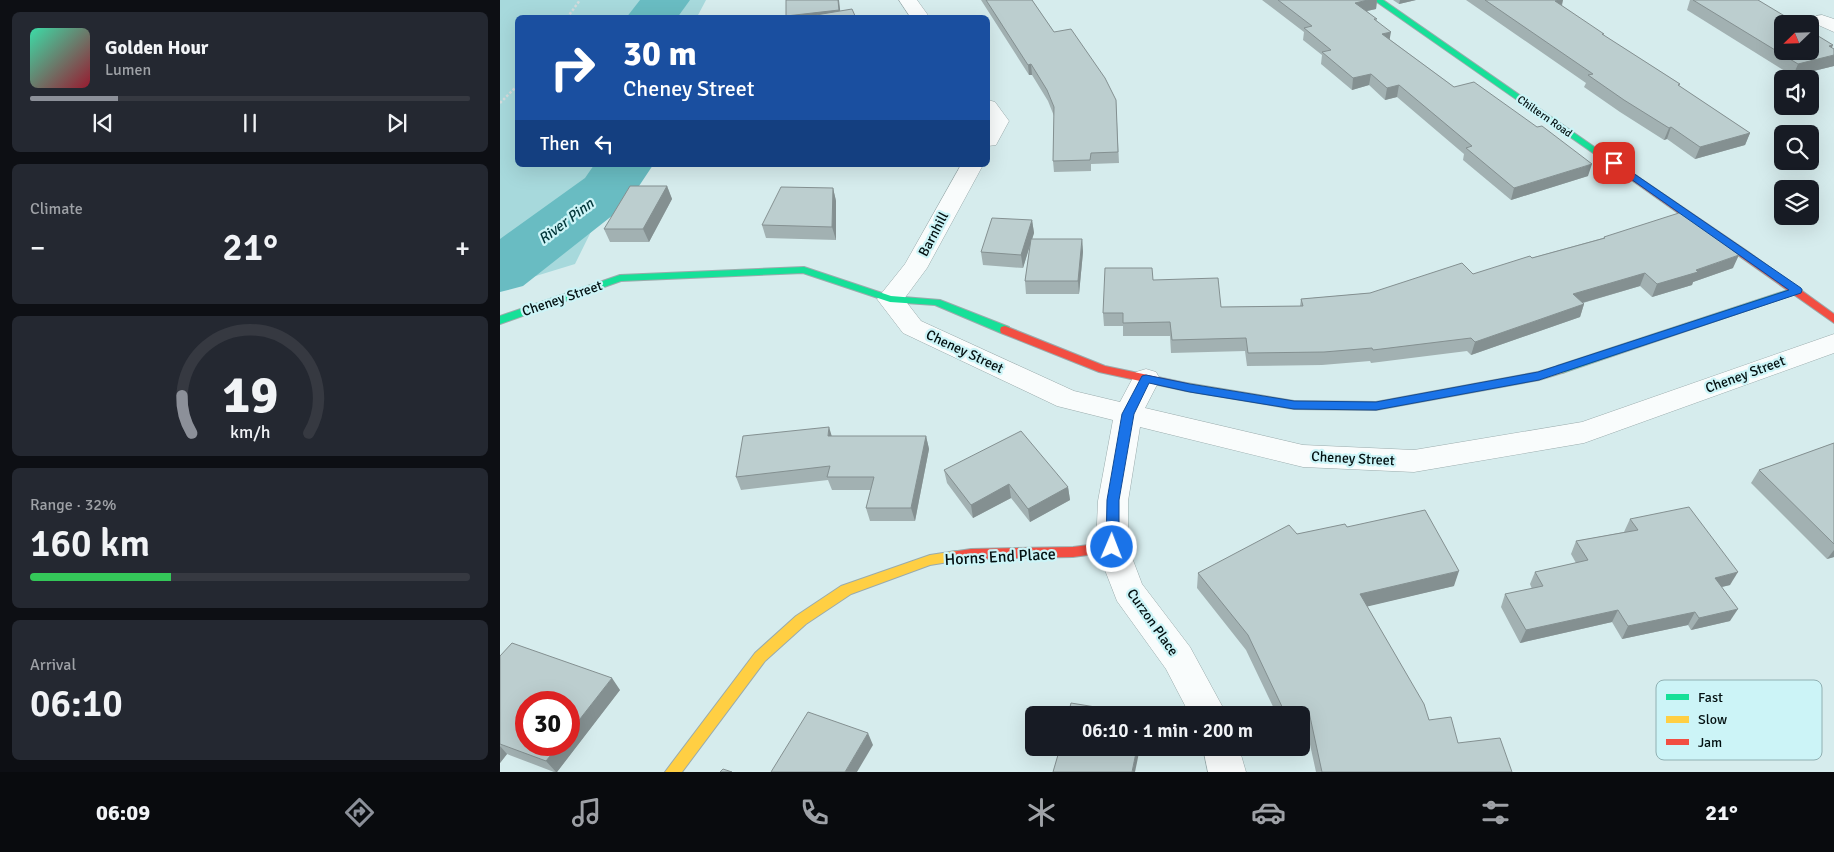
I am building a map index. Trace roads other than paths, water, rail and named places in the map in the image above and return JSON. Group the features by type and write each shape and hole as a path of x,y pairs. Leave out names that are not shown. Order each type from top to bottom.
{"street":[{"path":"908,0 919,15"},
{"name":"Chiltern Road","path":"1378,0 1797,290 1834,319"},
{"path":"990,109 999,121 990,137"},
{"name":"Barnhill","path":"890,299 915,268 971,167"},
{"name":"Cheney Street","path":"500,320 620,278 804,270 890,299 936,302 1103,369 1190,388 1294,405 1376,406 1539,376 1797,290"},
{"name":"Cheney Street","path":"890,299 912,326 1068,399 1303,456 1414,461 1584,432 1834,343"},
{"name":"Curzon Place","path":"1146,379 1128,414 1113,500 1112,547 1129,591 1178,658 1205,706"},
{"name":"Horns End Place","path":"673,772 760,658 801,620 846,590 930,560 971,554 1054,553 1112,547"},
{"path":"1223,756 1228,772"}],"waterway":[{"name":"River Pinn","path":"653,15 666,0"},
{"name":"River Pinn","path":"500,271 606,191 623,167"}]}
